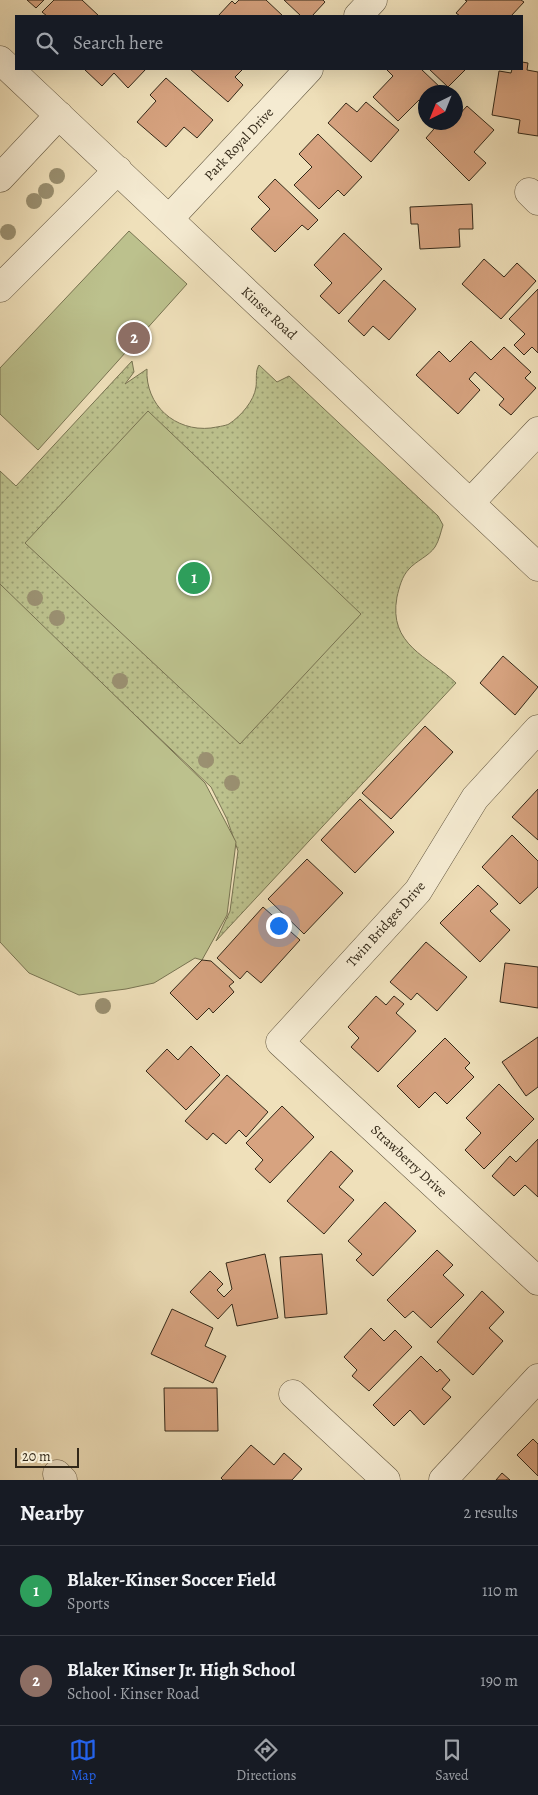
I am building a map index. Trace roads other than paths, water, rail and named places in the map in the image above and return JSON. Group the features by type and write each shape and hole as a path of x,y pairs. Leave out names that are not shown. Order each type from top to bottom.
{"street":[{"path":"359,15 374,0"},
{"name":"Kinser Road","path":"0,60 538,568"},
{"name":"Park Royal Drive","path":"169,219 308,70"},
{"path":"0,178 58,115"},
{"path":"0,288 118,170"},
{"path":"470,503 538,431"},
{"name":"Twin Bridges Drive","path":"280,1042 418,891 475,798 538,729"},
{"name":"Strawberry Drive","path":"280,1042 538,1281"},
{"path":"443,1480 538,1378"},
{"path":"293,1394 386,1480"}],"place":[{"name":"Blaker Kinser Jr. High School","path":"134,338"},
{"name":"Blaker-Kinser Soccer Field","path":"194,578"}]}
